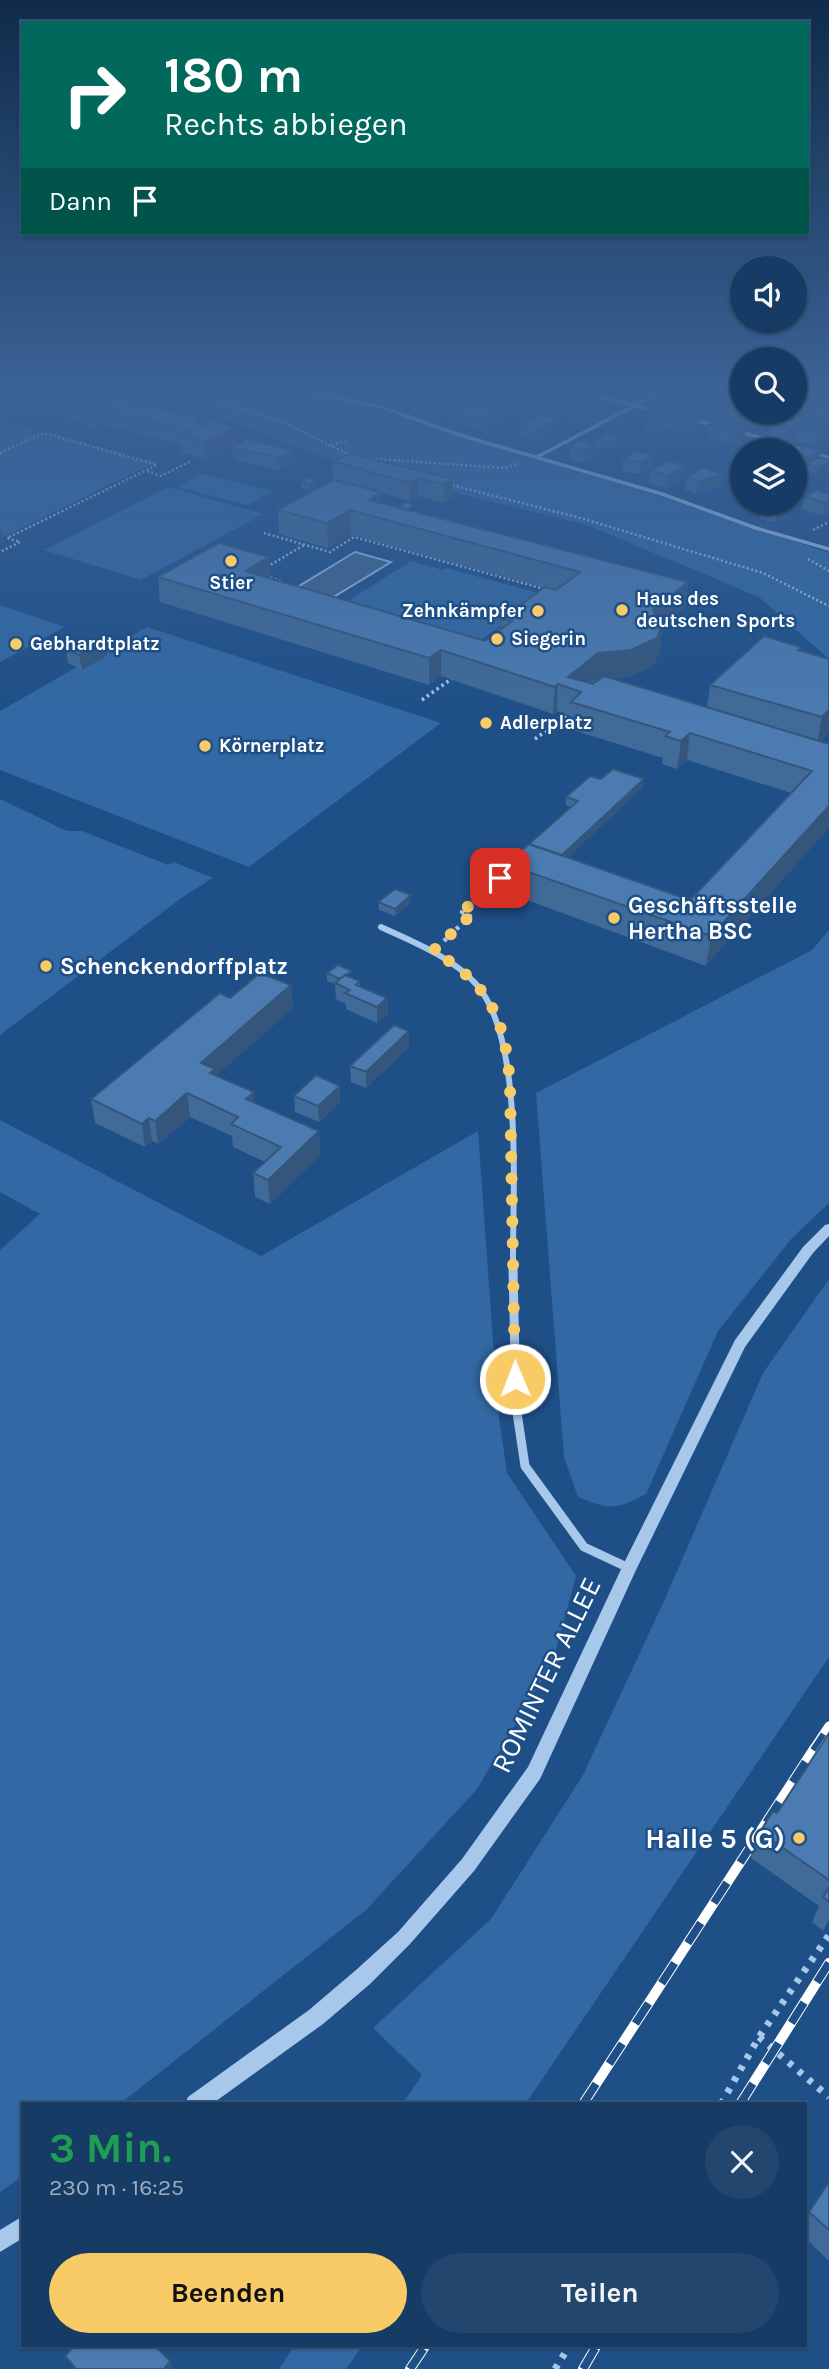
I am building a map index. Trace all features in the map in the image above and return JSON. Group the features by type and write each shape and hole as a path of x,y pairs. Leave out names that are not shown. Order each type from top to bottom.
{"street":[{"path":"663,497 829,549"},
{"path":"382,927 433,951 461,969 482,989 492,1004 507,1046 516,1406 525,1466 584,1547 629,1568"},
{"name":"ROMINTER ALLEE","path":"198,2102 310,2022 363,1977 404,1938 468,1865 534,1773 629,1568 740,1344 808,1250 829,1228"},
{"path":"0,2242 21,2227"}],"path":[{"path":"7,538 92,497"},
{"path":"497,497 584,519 762,573 829,606"},
{"path":"264,533 330,552 354,537 549,590"},
{"path":"0,538 20,542 0,552"},
{"path":"266,568 305,545"},
{"path":"256,573 280,581 268,588"},
{"path":"479,652 489,644 483,642 513,621"},
{"path":"422,700 464,670"},
{"path":"535,738 581,706"},
{"path":"433,951 470,916 462,912 519,861"},
{"path":"721,2102 759,2037 829,1935"},
{"path":"759,2037 829,2097"},
{"path":"555,2369 569,2347"}],"shaded area":[{"path":"0,497 86,497 3,537 0,536"},
{"path":"149,497 202,497 263,514 141,580 44,550"},
{"path":"214,497 262,497 248,505"},
{"path":"472,497 660,497 829,553 829,659 759,597 587,525"},
{"path":"355,552 391,562 327,601 291,591"},
{"path":"411,561 549,596 530,605 478,642 332,611"},
{"name":"Gebhardtplatz","path":"0,605 65,627 0,662"},
{"name":"Körnerplatz","path":"147,627 441,723 249,867 0,770 0,711"},
{"name":"Schenckendorffplatz","path":"0,799 67,831 82,831 168,865 174,862 213,878 184,896 0,1035"},
{"path":"829,930 829,1203 792,1238 718,1331 646,1494 627,1503 612,1506 578,1497 564,1457 536,1093 812,950"},
{"path":"0,1120 261,1256 478,1131 498,1411 507,1473 576,1576 553,1661 477,1789 366,1910 122,2102 21,2102 21,2177 0,2192 0,1250 40,1214 0,1192"},
{"path":"829,1279 829,1657 527,2102 404,2102 422,2075 373,2028 491,1919 583,1775 664,1601 763,1373"},
{"path":"294,2347 362,2347 346,2369 279,2369"}],"building":[{"path":"303,497 374,497 369,500 688,582 653,610 662,624 657,638 631,650 598,653 568,677 593,684 604,676 829,744 829,806 711,936 506,864 529,844 690,900 812,771 690,733 681,741 665,736 670,732 571,702 581,692 558,684 555,687 441,650 429,658 158,577 219,543 269,557 245,571 485,641 512,621 501,619 545,587 556,590 580,572 350,510 327,523 278,510"},
{"path":"807,497 829,497 829,501 825,503"},
{"path":"407,502 414,506 407,509 398,507"},
{"path":"764,636 829,659 829,710 822,717 710,685"},
{"path":"88,638 105,642 79,655 66,649"},
{"path":"613,769 644,779 562,855 529,844 578,801 566,797 590,776 601,779"},
{"path":"395,889 411,895 395,909 378,902"},
{"path":"338,965 352,971 340,979 327,973"},
{"path":"260,973 291,985 201,1063 215,1069 210,1073 254,1092 246,1099 319,1131 268,1180 253,1173 281,1147 231,1124 238,1117 187,1093 155,1121 149,1118 142,1124 91,1099 220,993 230,998"},
{"path":"345,975 360,981 356,985 387,998 377,1007 345,993 350,990 335,983"},
{"path":"394,1025 409,1031 366,1072 350,1066"},
{"path":"316,1075 340,1086 318,1106 294,1096"},
{"name":"Halle 5 (G)","path":"829,1733 829,1880 760,1832 773,1811 777,1813"},
{"path":"829,1887 829,1902 823,1897"},
{"path":"829,2182 829,2230 809,2212"},
{"path":"73,2347 156,2347 170,2361 164,2369 76,2369 65,2356"}],"railway":[{"path":"813,1750 829,1726"},
{"path":"584,2102 814,1749"},
{"path":"741,2102 829,1963"},
{"path":"410,2369 425,2347"},
{"path":"583,2369 596,2347"}],"place":[{"name":"Stier","path":"231,561"},
{"name":"Haus des deutschen Sports","path":"622,610"},
{"name":"Zehnkämpfer","path":"538,611"},
{"name":"Siegerin","path":"497,639"},
{"name":"Gebhardtplatz","path":"16,644"},
{"name":"Adlerplatz","path":"486,723"},
{"name":"Körnerplatz","path":"205,746"},
{"name":"Geschäftsstelle Hertha BSC","path":"614,918"},
{"name":"Schenckendorffplatz","path":"46,966"},
{"name":"Halle 5 (G)","path":"799,1838"}],"route":[{"path":"500,878 462,912 470,916 433,951 470,976 482,989 492,1004 507,1046 515,1379"}]}
